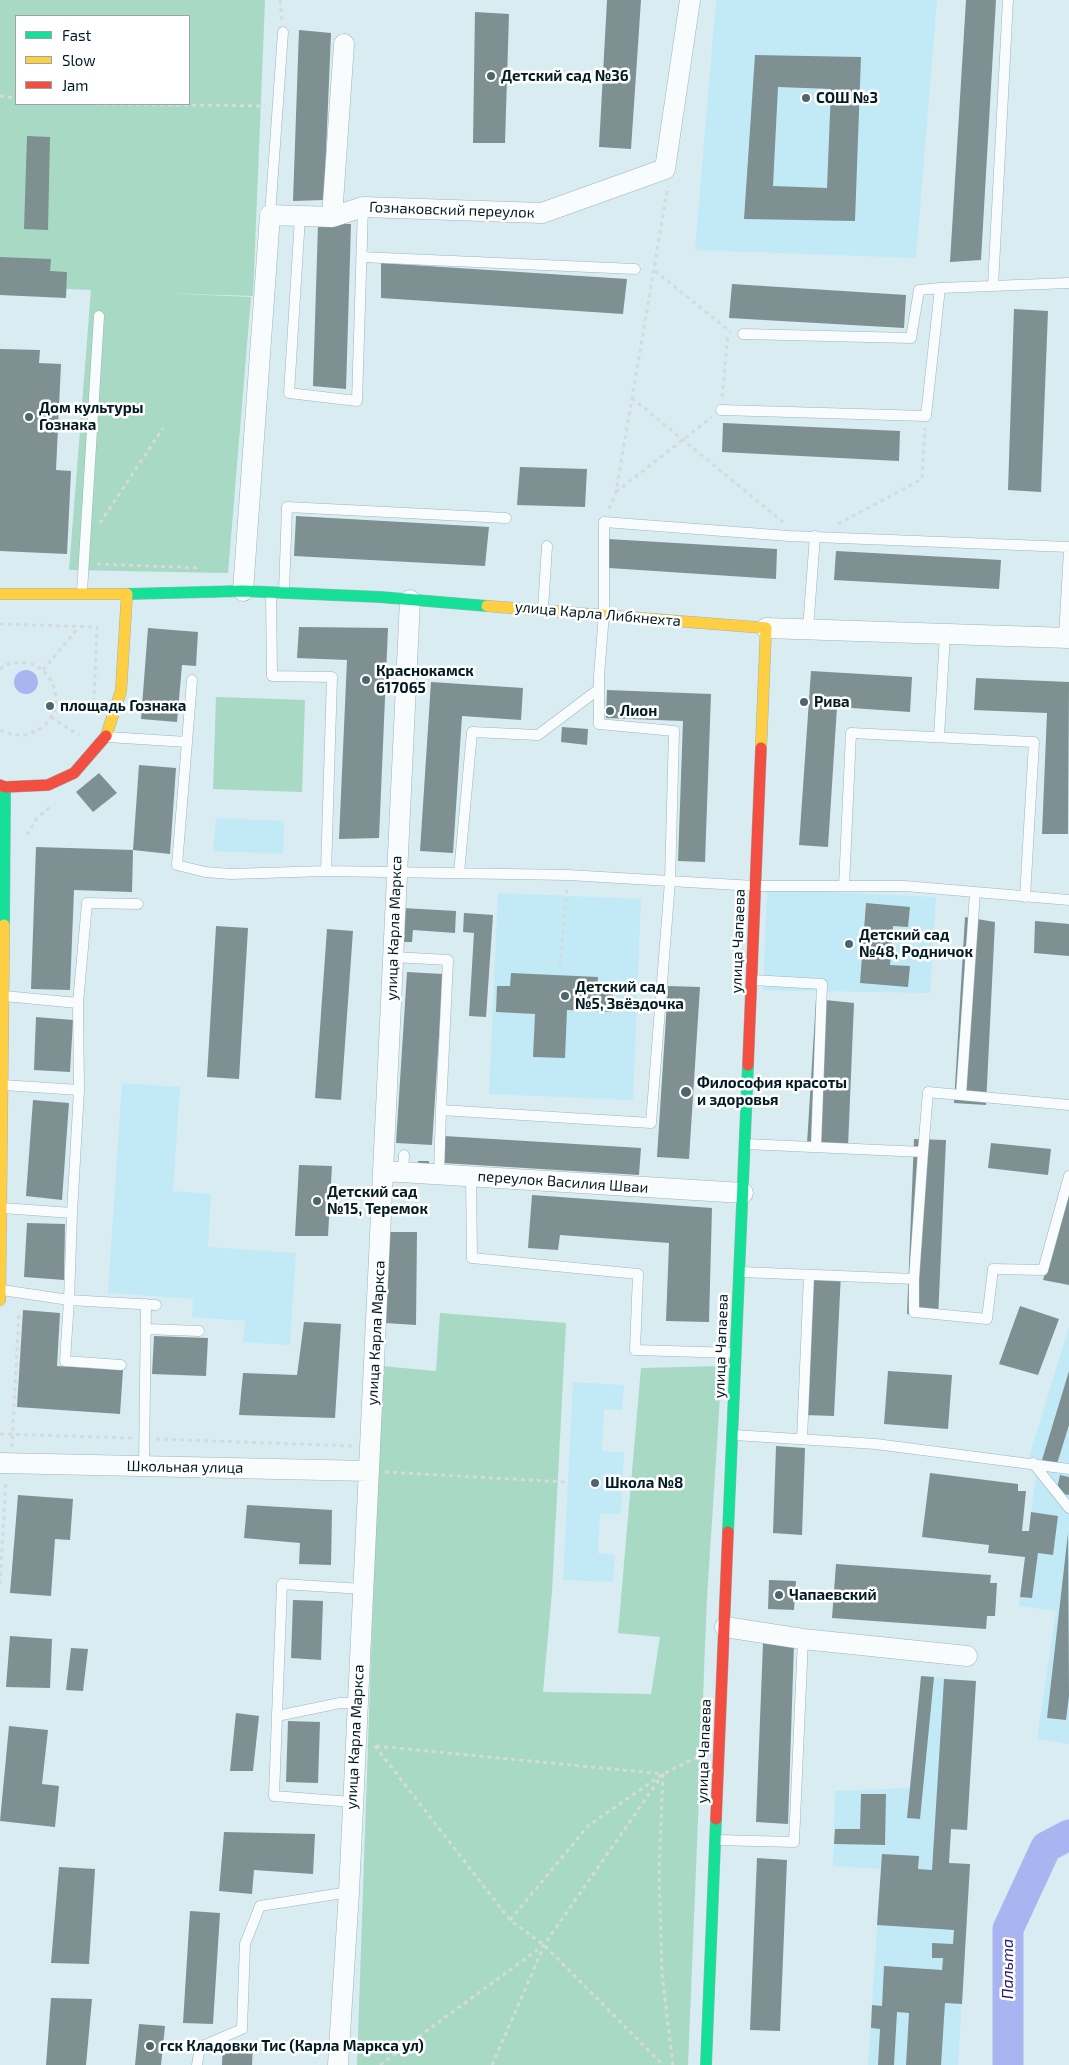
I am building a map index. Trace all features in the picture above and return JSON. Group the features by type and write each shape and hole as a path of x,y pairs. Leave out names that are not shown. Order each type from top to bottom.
{"street":[{"path":"666,169 690,0"},
{"path":"332,217 344,44"},
{"name":"Гознаковский переулок","path":"270,215 332,217 363,207 542,213 666,169"},
{"path":"243,591 270,215"},
{"name":"улица Карла Либкнехта","path":"0,594 284,592 543,609 766,628 1067,638"},
{"path":"0,1300 3,786 48,786 74,773 106,737 121,691 127,594"},
{"name":"улица Карла Маркса","path":"338,2065 349,1892 356,1703 369,1471 397,1166 393,957 410,600"},
{"name":"улица Чапаева","path":"706,2065 766,628"},
{"name":"переулок Василия Шваи","path":"397,1166 439,1174 742,1193"},
{"name":"Школьная улица","path":"5,1463 369,1471"},
{"path":"724,1627 803,1638 967,1656"}],"lane":[{"path":"993,286 1008,0"},
{"path":"270,215 283,32"},
{"path":"300,217 289,393 357,401 363,207"},
{"path":"361,257 635,269"},
{"path":"743,334 911,338 919,290 1069,283"},
{"path":"721,410 926,416 940,288"},
{"path":"82,594 99,316"},
{"path":"284,592 287,507 506,518"},
{"path":"441,1110 651,1123 670,881 674,731 599,724 599,689 604,614 604,522 801,536 1069,549 1067,638"},
{"path":"808,629 816,536"},
{"path":"543,609 547,546"},
{"path":"271,592 272,676 332,677 326,871"},
{"path":"939,737 945,634"},
{"path":"192,680 177,865 205,872 231,874 326,871 459,873 568,875 755,886 905,886 1069,900"},
{"path":"459,873 472,732 538,735 599,689"},
{"path":"844,886 851,733 1034,742 1026,897"},
{"path":"106,737 187,742"},
{"path":"961,1095 975,892"},
{"path":"121,1365 65,1361 79,1090 78,1003 87,902 138,904"},
{"path":"393,957 448,960 439,1174"},
{"path":"752,980 822,984 816,1147"},
{"path":"3,996 78,1003"},
{"path":"2,1085 79,1090"},
{"path":"1069,1105 928,1092 914,1279 914,1312 987,1319 992,1269 1043,1270 1069,1176"},
{"path":"744,1144 923,1152"},
{"path":"471,1176 472,1258 638,1274 635,1350 736,1352"},
{"path":"1,1208 72,1213"},
{"path":"739,1272 914,1279"},
{"path":"802,1439 809,1275"},
{"path":"0,1290 68,1300 151,1304 146,1329 144,1466"},
{"path":"146,1329 199,1331"},
{"path":"732,1435 876,1444 1069,1469"},
{"path":"1033,1463 1069,1508"},
{"path":"352,1802 274,1796 282,1584 363,1589"},
{"path":"716,1840 794,1842 803,1638"},
{"path":"277,1716 340,1703 356,1703"},
{"path":"197,2065 200,2047 242,2028 245,1944 260,1906 349,1892"}],"path":[{"path":"0,96 15,98"},
{"path":"142,105 278,108"},
{"path":"604,522 616,492 670,175 666,169"},
{"path":"616,492 721,410 728,332 654,270"},
{"path":"632,398 801,536"},
{"path":"816,536 922,479 926,416"},
{"path":"84,546 163,428"},
{"path":"84,564 207,569"},
{"path":"0,624 97,627 93,703"},
{"path":"43,670 79,627"},
{"path":"0,669 8,664 20,662 32,664 43,670 55,690 56,702 51,717 37,732 13,735 0,730"},
{"path":"51,717 82,737"},
{"path":"75,743 82,737 86,728"},
{"path":"26,844 27,836 37,818 54,803"},
{"path":"560,965 568,875"},
{"path":"0,1584 5,1463 13,1434 20,1293"},
{"path":"0,1434 354,1446"},
{"path":"369,1471 565,1482"},
{"path":"663,1774 375,1746 510,1920 544,1945 663,2065"},
{"path":"510,1920 588,1826 663,1774 703,1755"},
{"path":"492,2065 544,1945 663,1774"},
{"path":"663,1774 660,1871 662,1974 673,2065"},
{"path":"380,2065 544,1945"}],"shaded area":[{"path":"716,0 937,0 916,258 695,250"},
{"path":"216,818 284,821 283,854 213,851"},
{"name":"Детский сад №48, Родничок","path":"767,889 936,897 930,993 763,990"},
{"name":"Детский сад №5, Звёздочка","path":"498,893 641,899 633,1100 489,1094"},
{"path":"122,1083 180,1087 173,1191 211,1194 208,1247 296,1253 290,1345 243,1342 245,1321 192,1317 193,1299 108,1293"},
{"path":"1069,1327 1069,1744 1037,1739 1056,1611 1019,1606 1037,1466 1027,1463"},
{"name":"Школа №8","path":"573,1382 624,1385 622,1410 604,1409 602,1451 624,1452 621,1514 600,1514 598,1553 615,1555 613,1582 563,1580"},
{"path":"921,1676 976,1681 967,1830 951,1829 949,1863 970,1864 958,2065 868,2065 881,1869 833,1866 835,1791 910,1788"}],"green space":[{"path":"0,0 265,0 253,296 162,293 251,297 228,573 69,570 91,290 0,286"},
{"path":"216,697 305,700 302,792 213,789"},
{"path":"440,1313 566,1323 552,1591 543,1692 651,1694 660,1637 618,1633 641,1368 722,1366 707,1598 688,2065 357,2065 381,1366 436,1371"}],"water":[{"path":"26,670 35,673 38,682 35,691 26,694 17,691 14,682 17,673"}],"building":[{"path":"607,0 641,0 631,149 599,147"},
{"path":"966,0 996,0 981,260 950,262"},
{"path":"475,12 509,14 505,143 473,143"},
{"path":"299,30 331,33 324,200 293,201"},
{"path":"755,55 861,57 855,221 744,219","holes":["778,87 831,89 827,188 773,186"]},
{"path":"27,136 50,137 48,230 24,229"},
{"path":"318,224 351,224 346,389 313,386"},
{"path":"0,257 51,259 50,271 67,272 66,298 0,295"},
{"path":"381,263 627,279 623,314 381,298"},
{"path":"732,284 906,295 904,328 729,318"},
{"path":"1014,309 1048,311 1041,492 1008,490"},
{"name":"Дом культуры Гознака","path":"0,349 40,350 39,363 61,364 56,470 71,471 67,554 0,551"},
{"path":"723,423 900,431 899,461 722,452"},
{"path":"520,467 587,469 585,507 517,505"},
{"path":"296,516 489,527 485,566 294,556"},
{"path":"608,539 777,549 776,579 609,568"},
{"path":"836,551 1001,560 999,589 834,580"},
{"path":"299,627 388,628 379,838 339,839 347,660 297,658"},
{"path":"148,628 198,632 196,666 182,665 177,722 141,719"},
{"path":"811,671 912,677 910,712 837,707 828,847 799,845"},
{"path":"976,678 1069,682 1068,834 1042,834 1047,713 974,710"},
{"path":"431,682 523,688 521,720 462,716 453,853 420,851"},
{"path":"607,690 711,694 705,862 678,861 683,721 606,718"},
{"path":"562,727 588,729 587,745 561,742"},
{"path":"139,765 176,768 170,854 133,850"},
{"path":"99,773 117,793 93,812 76,792"},
{"path":"36,847 133,850 132,892 74,890 70,990 31,989"},
{"path":"866,903 910,907 908,927 893,926 890,965 910,966 908,987 860,983"},
{"path":"403,908 456,911 455,933 413,930 412,942 401,942"},
{"path":"464,913 493,915 486,1017 469,1016 474,933 463,932"},
{"path":"965,917 995,922 986,1105 954,1103"},
{"path":"1035,921 1069,924 1069,956 1034,953"},
{"path":"216,926 248,928 239,1079 207,1077"},
{"path":"327,929 353,931 341,1100 315,1098"},
{"path":"407,972 443,974 432,1145 396,1143"},
{"path":"511,973 598,977 597,992 613,993 612,1012 567,1010 565,1058 533,1057 535,1014 496,1012 497,986 510,986"},
{"path":"668,986 700,987 689,1159 657,1157"},
{"path":"816,999 854,1003 848,1147 807,1144"},
{"path":"36,1017 73,1020 70,1072 34,1070"},
{"path":"33,1100 69,1103 62,1200 26,1196"},
{"path":"444,1136 641,1148 639,1175 443,1163"},
{"path":"914,1139 946,1140 938,1319 907,1314"},
{"path":"991,1143 1051,1149 1048,1175 988,1168"},
{"path":"418,1161 429,1161 429,1168 418,1168"},
{"path":"299,1165 332,1166 328,1236 295,1236"},
{"path":"532,1195 712,1208 709,1322 666,1321 669,1243 560,1235 558,1250 528,1248"},
{"path":"1069,1195 1069,1285 1043,1280"},
{"path":"27,1223 65,1224 64,1280 24,1277"},
{"path":"385,1232 417,1232 416,1325 385,1323"},
{"path":"812,1272 841,1273 834,1416 804,1415"},
{"path":"1020,1306 1059,1319 1038,1375 999,1364"},
{"path":"23,1310 60,1313 57,1366 123,1370 120,1414 17,1407"},
{"path":"304,1322 341,1324 335,1418 239,1415 243,1373 297,1375"},
{"path":"154,1336 208,1338 206,1376 152,1374"},
{"path":"888,1371 952,1375 948,1429 884,1424"},
{"path":"1069,1371 1069,1425 1057,1464 1042,1460"},
{"path":"776,1446 805,1448 802,1535 773,1533"},
{"path":"930,1473 1018,1484 1018,1491 1026,1491 1022,1531 1029,1531 1031,1512 1058,1516 1053,1555 1038,1553 1032,1598 1020,1597 1025,1557 988,1553 989,1545 922,1537"},
{"path":"1060,1475 1069,1477 1069,1495 1056,1493"},
{"path":"18,1495 73,1499 70,1540 55,1539 51,1596 10,1593"},
{"path":"247,1505 332,1510 331,1565 299,1564 300,1543 244,1538"},
{"path":"1068,1533 1069,1696 1066,1720 1047,1718"},
{"path":"836,1564 991,1575 990,1583 997,1583 995,1616 987,1616 986,1629 832,1618"},
{"path":"769,1580 796,1581 794,1610 768,1609"},
{"path":"293,1600 323,1601 321,1660 291,1658"},
{"path":"10,1636 52,1639 50,1688 6,1687"},
{"path":"763,1643 794,1644 788,1824 756,1822"},
{"path":"71,1648 88,1649 83,1691 66,1690"},
{"path":"921,1676 934,1677 920,1819 907,1818"},
{"path":"944,1679 976,1681 967,1830 951,1829 949,1863 970,1864 962,2004 945,2003 941,2065 906,2065 909,2013 897,2012 894,2065 878,2065 880,2029 871,2028 872,2005 882,2006 884,1966 942,1970 943,1958 932,1958 932,1943 953,1944 954,1930 877,1925 882,1854 919,1856 918,1869 932,1870"},
{"path":"236,1713 259,1716 253,1771 230,1771"},
{"path":"288,1721 320,1722 318,1783 286,1782"},
{"path":"9,1726 48,1730 42,1784 59,1786 55,1827 0,1821"},
{"path":"861,1794 886,1794 885,1845 834,1844 835,1829 860,1829"},
{"path":"224,1832 315,1834 313,1874 254,1870 252,1894 219,1891"},
{"path":"757,1858 787,1860 780,2031 750,2030"},
{"path":"59,1867 95,1869 89,1964 51,1963"},
{"path":"190,1911 220,1913 213,2024 183,2023"},
{"path":"51,1998 92,1999 86,2065 46,2065"},
{"name":"гск Кладовки Тис (Карла Маркса ул)","path":"139,2024 165,2026 161,2065 135,2065"},
{"path":"223,2043 253,2045 252,2065 222,2065"}],"waterway":[{"name":"Пальта","path":"1008,2065 1008,1929 1046,1847 1069,1835"}],"traffic: fast":[{"path":"127,594 243,591 380,597 487,606"},
{"path":"4,925 5,787"},
{"path":"728,1532 748,1065"},
{"path":"706,2065 716,1819"}],"traffic: slow":[{"path":"0,594 127,594 121,691 106,736"},
{"path":"487,606 766,628 761,748"},
{"path":"0,1300 4,925"}],"traffic: jam":[{"path":"0,785 5,787 48,785 74,773 106,736"},
{"path":"748,1065 761,748"},
{"path":"716,1819 728,1532"}],"place":[{"name":"Детский сад №36","path":"491,76"},
{"name":"СОШ №3","path":"806,98"},
{"name":"Дом культуры Гознака","path":"29,417"},
{"name":"Краснокамск 617065","path":"366,680"},
{"name":"Рива","path":"804,702"},
{"name":"площадь Гознака","path":"50,706"},
{"name":"Лион","path":"610,711"},
{"name":"Детский сад №48, Родничок","path":"849,944"},
{"name":"Детский сад №5, Звёздочка","path":"565,996"},
{"name":"Философия красоты и здоровья","path":"686,1092"},
{"name":"Детский сад №15, Теремок","path":"317,1201"},
{"name":"Школа №8","path":"595,1483"},
{"name":"Чапаевский","path":"779,1595"},
{"name":"гск Кладовки Тис (Карла Маркса ул)","path":"150,2046"}]}
